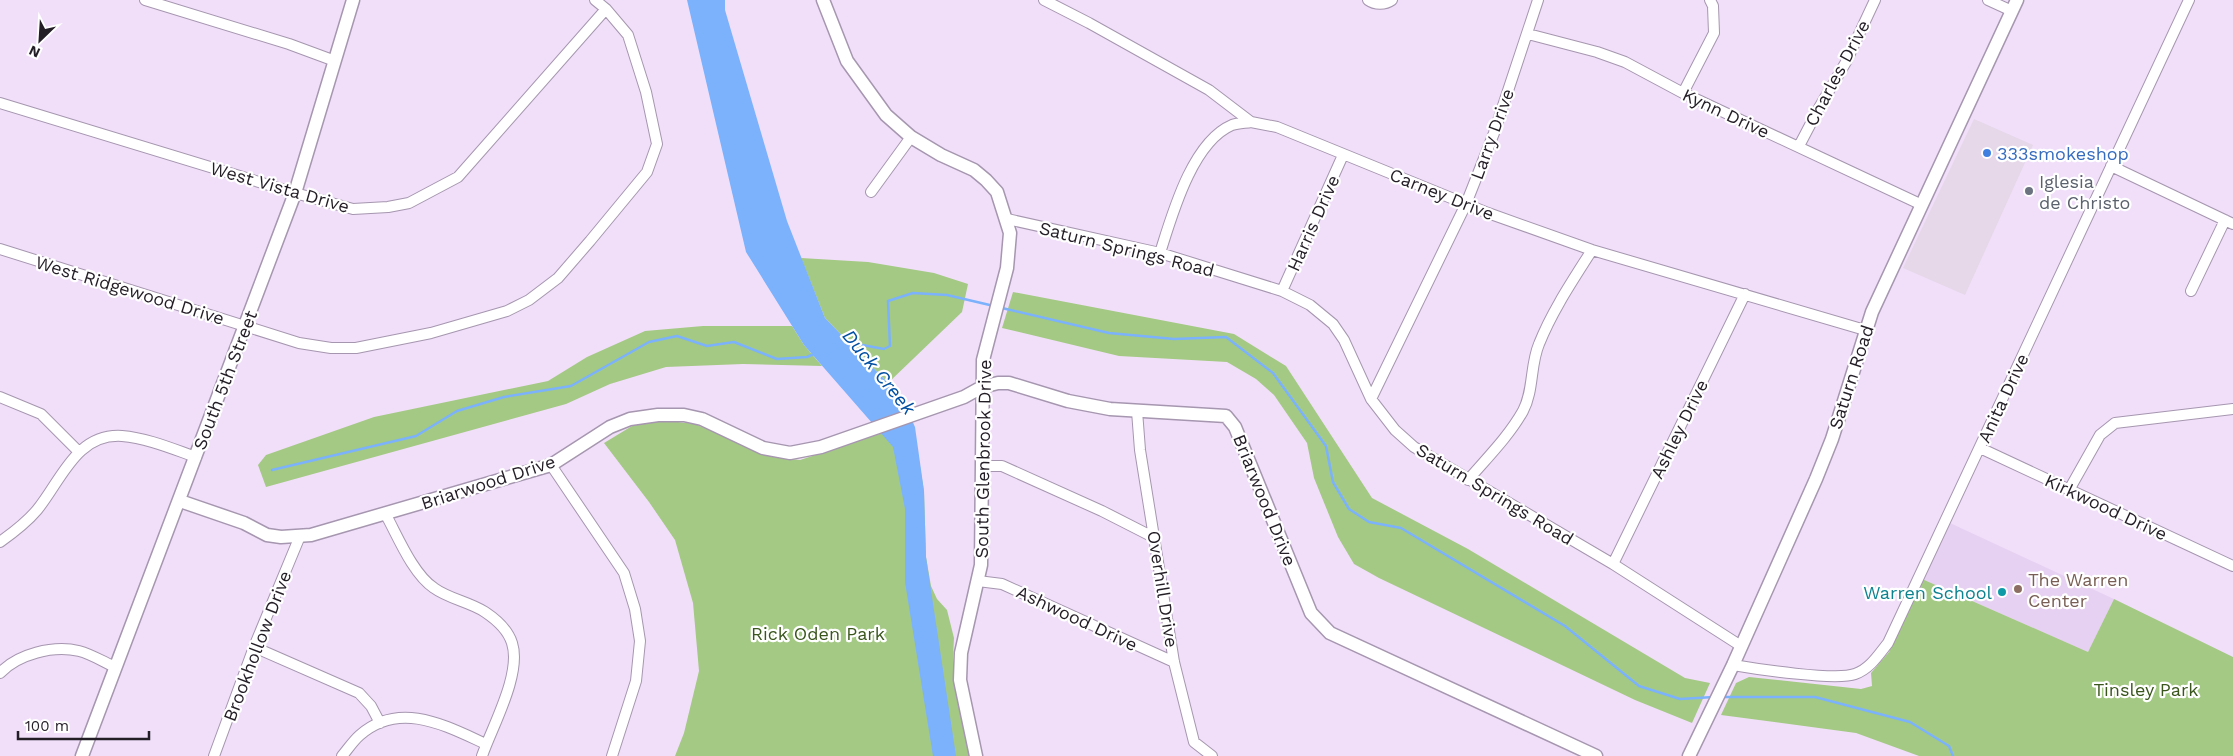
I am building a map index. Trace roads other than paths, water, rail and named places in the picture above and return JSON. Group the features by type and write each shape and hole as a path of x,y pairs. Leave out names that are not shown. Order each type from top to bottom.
{"street":[{"path":"145,0 289,44 335,61"},
{"name":"South 5th Street","path":"82,756 295,194 353,0"},
{"name":"West Ridgewood Drive","path":"0,250 299,343 331,348 356,348 431,333 507,311 529,300 558,278 647,172 657,144 646,92 628,35 606,9 595,0"},
{"name":"South Glenbrook Drive","path":"824,0 847,61 886,115 911,137 940,156 974,170 986,180 998,192 1010,233 1007,268 983,360 981,565 960,662 960,680 976,756"},
{"name":"Carney Drive","path":"1044,0 1089,22 1208,90 1251,122 1277,127 1466,204 1592,250 1865,330"},
{"path":"1368,0 1372,3 1387,4 1392,0"},
{"name":"Larry Drive","path":"1372,399 1466,204 1494,133 1538,0"},
{"path":"1683,93 1714,33 1713,6 1710,0"},
{"name":"Charles Drive","path":"1799,146 1846,62 1875,0"},
{"path":"1988,0 2014,6"},
{"name":"Anita Drive","path":"1733,665 1775,671 1846,676 1857,674 1871,664 1888,642 2189,0"},
{"name":"Saturn Road","path":"1689,756 1733,665 1828,447 1865,330 1920,204 2014,6"},
{"name":"West Vista Drive","path":"0,103 295,194 353,209 388,207 409,203 458,177 606,9"},
{"name":"Kynn Drive","path":"1528,34 1596,52 1624,62 1683,93 1920,204"},
{"path":"1160,253 1180,195 1190,172 1206,146 1233,124 1251,122"},
{"path":"871,192 911,137"},
{"name":"Harris Drive","path":"1282,291 1343,155"},
{"path":"2111,166 2229,222 2191,291"},
{"name":"Saturn Springs Road","path":"1007,219 1160,253 1282,291 1310,305 1333,324 1344,340 1372,399 1395,430 1414,447 1613,564 1741,646"},
{"path":"1468,480 1512,428 1523,411 1529,397 1533,363 1538,344 1569,286 1592,250"},
{"name":"Ashley Drive","path":"1613,564 1745,294"},
{"name":"Briarwood Drive","path":"180,501 244,523 267,535 281,537 300,536 386,515 552,466 610,427 630,419 658,414 684,415 702,419 763,448 790,453 821,447 964,397 982,387 998,383 1009,383 1068,400 1136,411 1226,416 1235,427 1311,614 1330,633 1596,756"},
{"path":"0,397 41,414 79,452"},
{"path":"2069,490 2100,435 2115,423 2233,410"},
{"name":"Overhill Drive","path":"1136,411 1140,450 1174,662 1194,742 1212,756"},
{"path":"0,542 23,526 39,508 65,467 79,452 105,438 121,436 148,441 196,457"},
{"name":"Kirkwood Drive","path":"1980,448 2233,566"},
{"path":"552,466 624,573 635,609 640,641 636,681 612,756"},
{"path":"981,466 1002,466 1102,511 1155,538"},
{"path":"386,515 412,562 433,588 488,613 502,625 512,644 513,669 505,699 482,756"},
{"name":"Brookhollow Drive","path":"214,756 254,647 300,536"},
{"name":"Ashwood Drive","path":"978,582 1002,584 1174,662"},
{"path":"254,647 359,693 371,706 380,723"},
{"path":"0,673 13,663 39,652 61,649 80,651 115,667"},
{"path":"342,756 360,735 380,723 391,719 410,717 442,724 486,744"}],"water":[{"path":"687,0 725,0 725,10 787,221 825,318 888,383 907,410 915,427 924,491 926,557 956,756 933,756 905,582 905,509 893,447 804,345 746,252"}],"waterway":[{"name":"Duck Creek","path":"846,342 884,349 890,346 888,301 913,293 947,295 994,306"},
{"path":"1002,308 1109,333 1174,339 1226,337 1273,373 1326,446 1333,482 1349,509 1369,522 1401,528 1565,626 1639,686 1680,699 1714,697"},
{"path":"272,470 416,436 457,411 504,397 571,386 649,342 677,336 707,346 734,342 777,359 807,357 814,354"},
{"path":"1722,697 1815,697 1910,722 1949,746 1953,756"}],"place":[{"name":"333smokeshop","path":"1987,153"},
{"name":"Iglesia de Christo","path":"2029,191"},
{"name":"The Warren Center","path":"2018,589"},
{"name":"Warren School","path":"2002,592"}],"park label":[{"name":"Rick Oden Park","path":"818,633"},
{"name":"Tinsley Park","path":"2146,689"}]}
